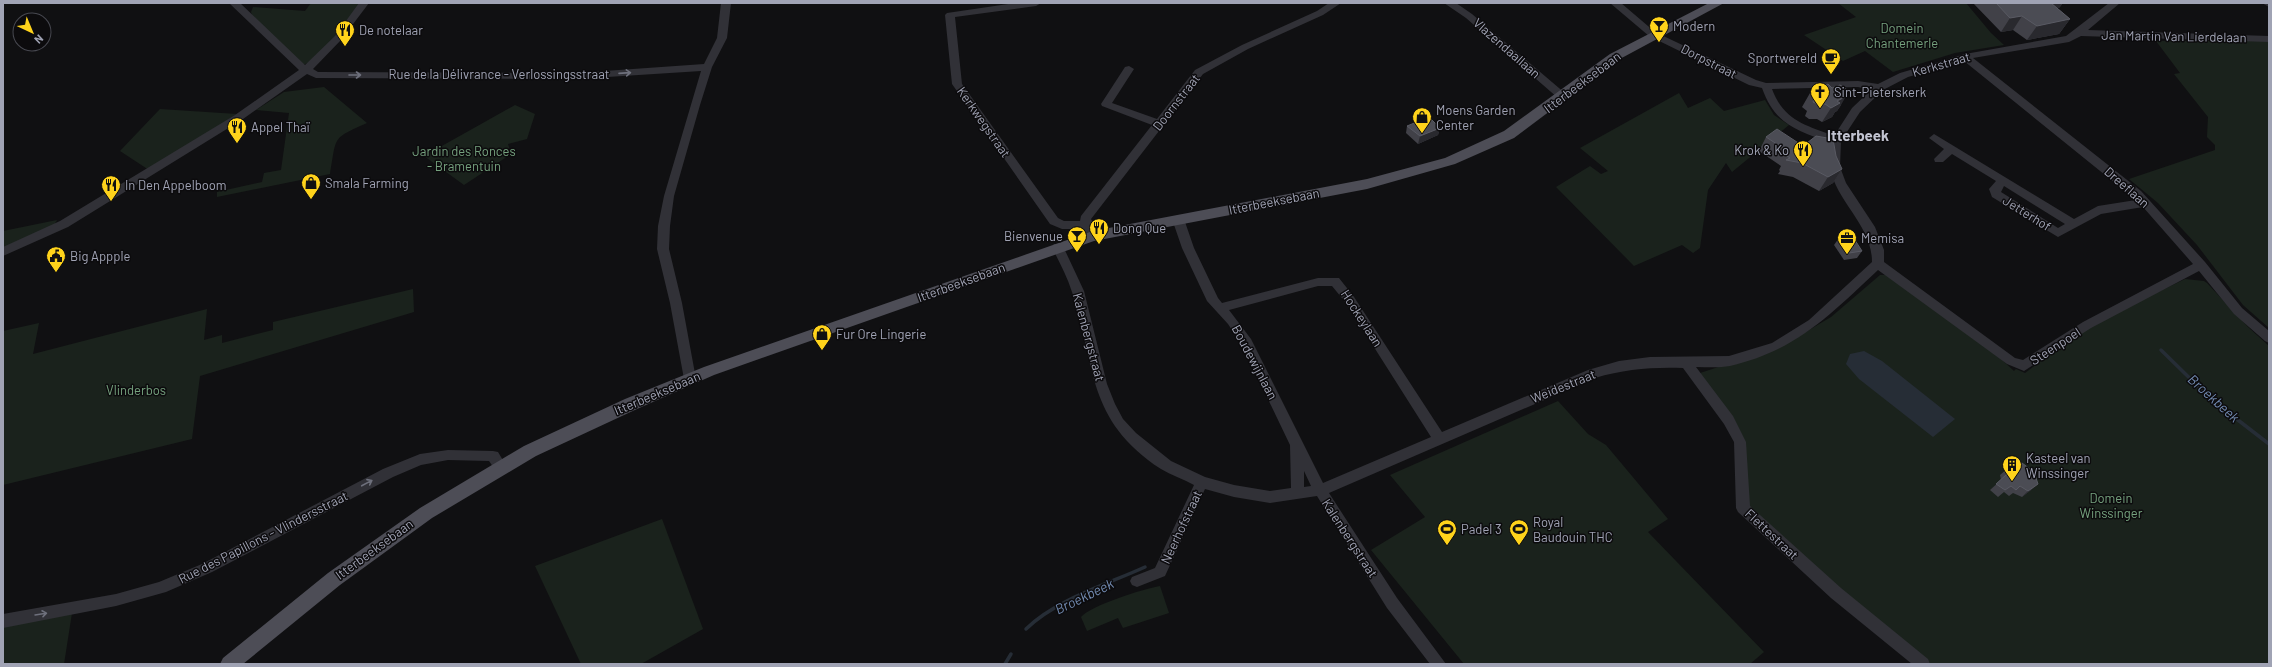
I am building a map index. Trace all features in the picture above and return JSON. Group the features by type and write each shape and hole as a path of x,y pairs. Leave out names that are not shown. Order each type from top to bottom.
{"main road":[{"name":"Itterbeeksebaan","path":"234,659 380,544 449,498 500,467 530,451 624,407 690,378 1058,248 1090,231 1178,219 1367,184 1433,167 1497,140 1526,124 1595,69 1652,34 1718,3"}],"street":[{"path":"3,252 64,224 139,180 311,72 364,3"},
{"path":"690,378 676,303 663,249 664,226 669,196 707,67 722,38 726,3"},
{"name":"Kerkwegstraat","path":"1036,3 950,15 957,84 1054,221 1062,225 1090,231"},
{"name":"Doornstraat","path":"1090,231 1085,219 1199,72 1245,47 1320,13 1336,3"},
{"name":"Vlazendaallaan","path":"1449,3 1469,16 1562,96"},
{"name":"Dorpstraat","path":"1615,3 1652,34 1747,80 1766,86 1858,84 1879,88"},
{"name":"Kerkstraat","path":"1878,264 1878,250 1869,226 1837,178 1834,163 1836,141 1856,110 1879,88 1904,75 1964,57 2069,39 2079,33 2115,3"},
{"path":"238,4 300,68 311,72"},
{"name":"Jan Martin Van Lierdelaan","path":"2079,33 2269,39"},
{"name":"Dreeflaan","path":"1964,57 2146,203 2201,265 2238,311 2269,338"},
{"name":"Rue de la Délivrance - Verlossingsstraat","path":"311,72 576,76 707,67"},
{"path":"1129,70 1106,104 1159,124"},
{"path":"1766,86 1772,103 1780,116 1800,127 1836,141"},
{"name":"Jetterhof","path":"1934,138 2004,181 1994,189 1996,194 2058,232 2098,210 2146,203"},
{"path":"1939,159 1952,150"},
{"name":"Boudewijnlaan","path":"1178,219 1192,255 1213,301 1232,320 1247,342 1296,444 1321,490"},
{"name":"Kalenbergstraat","path":"1058,248 1078,291 1101,384 1109,405 1119,423 1131,437 1158,460 1202,482 1234,491 1270,497 1321,490 1392,603 1439,664"},
{"name":"Steenpoel","path":"1878,264 2011,361 2024,366 2087,325 2201,265"},
{"name":"Weidestraat","path":"1321,490 1439,438 1605,370 1619,366 1650,362 1686,364 1729,361 1776,346 1814,322 1878,264"},
{"name":"Hockeylaan","path":"1220,308 1318,282 1335,281 1350,300 1439,438"},
{"name":"Flettestraat","path":"1686,364 1729,420 1740,442 1743,508 1836,593 1923,664"},
{"name":"Boudewijnlaan","path":"1296,444 1298,493"},
{"name":"Rue des Papillons - Vlindersstraat","path":"3,622 116,600 161,588 207,568 388,472 420,460 448,455 493,456 500,467"},
{"name":"Neerhofstraat","path":"1137,582 1160,572 1202,482"}],"green space":[{"path":"311,3 361,3 327,47 311,61 303,65 254,20 251,12 253,7 305,11"},
{"name":"Domein Chantemerle","path":"1838,3 1966,3 1991,33 2004,45 1955,53 1893,72 1865,51 1843,61 1804,35 1856,17"},
{"path":"2156,41 2269,41 2269,328 2243,305 2197,245 2158,203 2129,179 2215,150 2215,145 2207,137 2208,117 2174,74 2180,73"},
{"path":"324,87 367,123 347,132 338,140 335,145 330,174 217,197 217,192 262,182 264,173 281,170 289,113 256,110 284,92"},
{"path":"1679,93 1688,108 1710,98 1724,111 1765,100 1774,115 1789,125 1732,172 1726,163 1708,190 1700,248 1693,253 1682,245 1634,266 1556,187 1590,166 1601,174 1608,171 1580,148"},
{"name":"Jardin des Ronces - Bramentuin","path":"515,105 535,114 527,139 508,144 511,154 464,185 424,156"},
{"path":"160,109 237,114 149,170 120,151"},
{"path":"57,220 52,229 3,250 3,231"},
{"name":"Domein Winssinger","path":"1880,275 1886,275 2000,358 2014,371 2016,369 2025,373 2079,332 2154,294 2185,279 2204,281 2207,283 2248,327 2269,346 2269,664 1930,664 1840,592 1748,508 1743,437 1697,374 1782,346 1831,317"},
{"name":"Vlinderbos","path":"413,289 414,312 200,376 192,439 3,485 3,331 39,323 33,354 207,309 204,340 222,335 222,343 273,330 273,322"},
{"name":"Royal Baudouin THC","path":"1558,401 1588,434 1606,445 1668,519 1648,532 1764,652 1750,664 1464,664 1371,550 1425,517 1390,475"},
{"path":"662,519 703,629 641,664 581,664 535,566"},
{"path":"1160,586 1169,613 1123,628 1118,618 1087,631 1081,617 1087,612 1118,598"},
{"path":"72,613 64,664 3,664 3,626"}],"shaded area":[{"path":"1864,351 1882,361 1955,419 1933,437 1859,379 1846,364 1850,354"}],"building":[{"path":"1996,3 2051,3 2070,19 2037,26 2022,16 2010,18"},
{"path":"1828,84 1832,88 1840,85 1849,91 1844,95 1845,97 1837,101 1840,103 1831,108 1825,104 1817,104 1813,102 1815,97 1810,93"},
{"path":"1429,117 1440,128 1420,136 1407,126"},
{"path":"1777,129 1803,146 1816,136 1833,139 1836,156 1842,169 1828,177 1802,163 1786,160 1790,158 1787,156 1789,152 1766,137"},
{"path":"1853,237 1862,251 1849,253 1839,238"},
{"path":"2022,463 2034,472 2038,484 2028,491 2020,486 2016,490 2011,486 2005,490 1996,484 2007,474 2007,469"}],"waterway":[{"name":"Broekbeek","path":"2161,350 2212,400 2269,444"},
{"name":"Broekbeek","path":"1026,629 1052,609 1067,601 1145,567"},
{"name":"Broekbeek","path":"1005,664 1011,654"}],"place":[{"name":"Modern","path":"1659,43"},
{"name":"De notelaar","path":"345,47"},
{"name":"Sportwereld","path":"1831,75"},
{"name":"Sint-Pieterskerk","path":"1820,109"},
{"name":"Moens Garden Center","path":"1422,134"},
{"name":"Appel Thaï","path":"237,144"},
{"name":"Krok & Ko","path":"1803,167"},
{"name":"Smala Farming","path":"311,200"},
{"name":"In Den Appelboom","path":"111,202"},
{"name":"Dong Que","path":"1099,245"},
{"name":"Bienvenue","path":"1077,253"},
{"name":"Memisa","path":"1847,255"},
{"name":"Big Appple","path":"56,273"},
{"name":"Fur Ore Lingerie","path":"822,351"},
{"name":"Kasteel van Winssinger","path":"2012,482"},
{"name":"Padel 3","path":"1447,546"},
{"name":"Royal Baudouin THC","path":"1519,546"}],"district":[{"name":"Itterbeek","path":"1858,135"}]}
